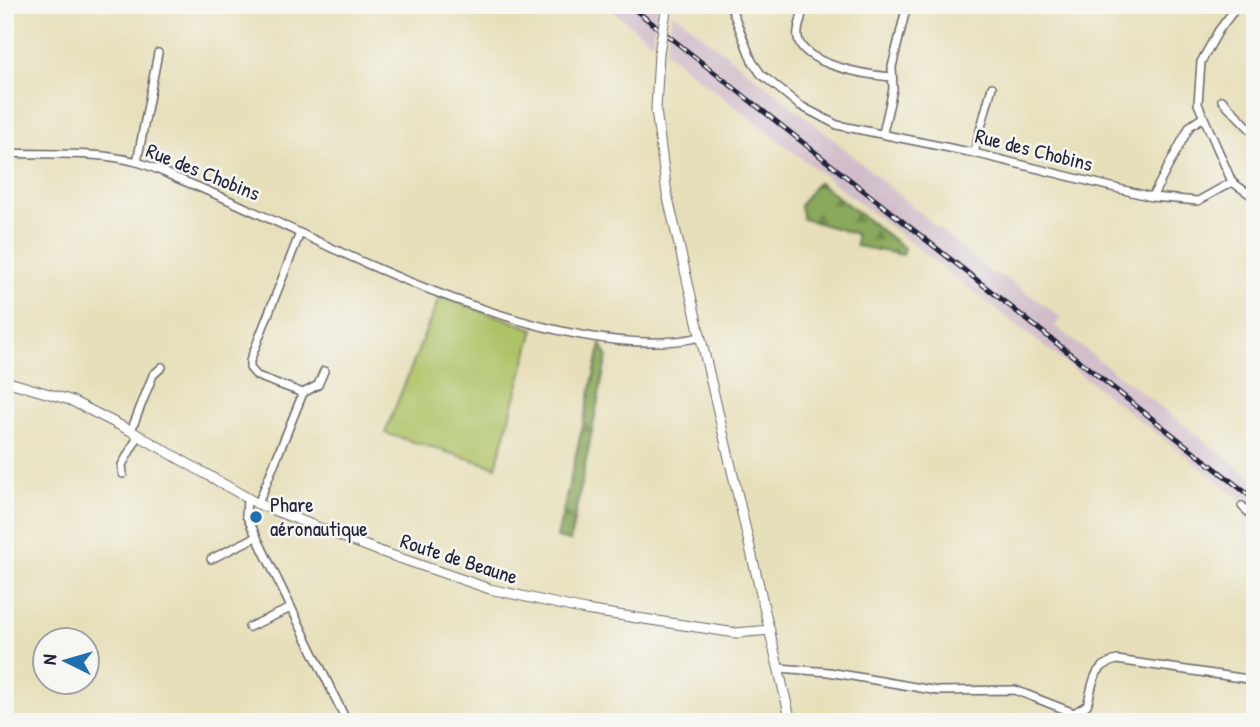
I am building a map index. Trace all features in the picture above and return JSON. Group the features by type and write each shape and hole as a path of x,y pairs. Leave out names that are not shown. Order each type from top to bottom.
{"street":[{"name":"Rue des Chobins","path":"730,5 758,70 789,98 824,120 854,129 974,153 1152,197 1198,201 1232,182"},
{"path":"802,5 798,39 809,55 823,62 891,77"},
{"path":"883,133 893,89 891,77 907,5"},
{"path":"1238,5 1219,30 1201,62 1198,95 1202,118 1232,182 1255,198"},
{"path":"667,7 656,79 658,140 667,194 791,722"},
{"path":"137,162 158,53"},
{"path":"974,153 992,87"},
{"path":"1222,100 1255,134"},
{"path":"1152,197 1190,126 1202,118"},
{"name":"Rue des Chobins","path":"5,153 89,156 137,162 234,201 354,259 518,318 638,342 670,343 701,337"},
{"path":"300,233 252,354 250,368 257,376 303,393"},
{"path":"123,474 122,465 153,375 162,367"},
{"path":"258,505 303,393 318,386 324,370"},
{"name":"Route de Beaune","path":"5,381 70,400 135,433 258,505 411,562 553,605 736,633 770,630"},
{"path":"247,499 246,515 347,722"},
{"path":"1242,506 1255,519"},
{"path":"211,559 256,537"},
{"path":"249,627 291,608"},
{"path":"779,668 829,671 938,691 1015,690 1074,713 1087,705 1096,671 1117,660 1255,680"}],"shaded area":[{"path":"605,5 658,6 652,42"},
{"path":"673,12 827,134 991,273 1006,278 1061,317 1055,326 1255,480 1255,510 665,52"}],"green space":[{"path":"818,182 904,248 903,255 856,246 856,234 803,219 800,205"},
{"path":"440,296 534,329 496,467 385,433"},
{"path":"601,344 607,356 570,541 557,538"}],"railway":[{"path":"629,5 1255,500"}],"place":[{"name":"Phare aéronautique","path":"256,517"}]}
